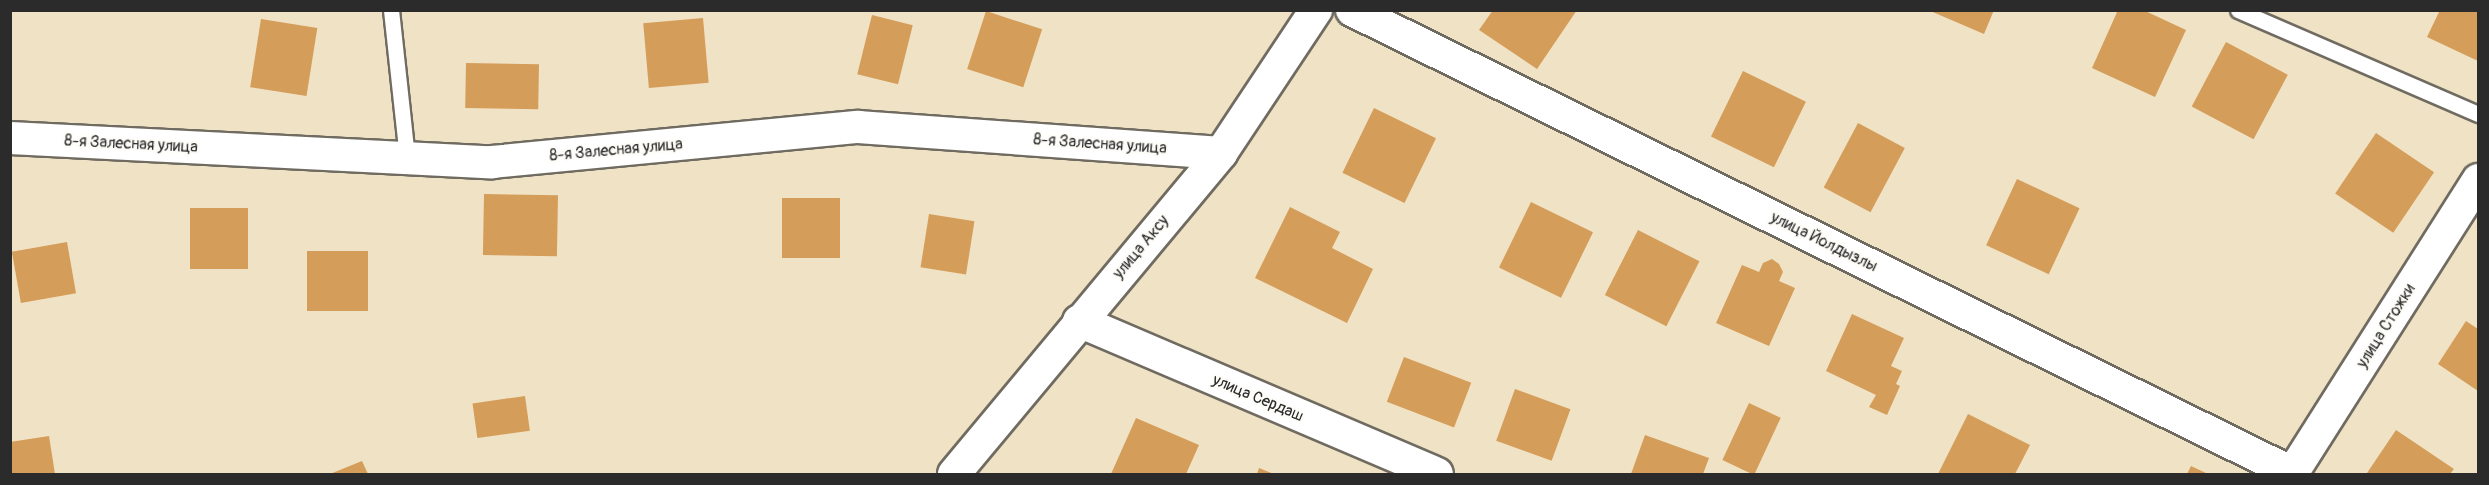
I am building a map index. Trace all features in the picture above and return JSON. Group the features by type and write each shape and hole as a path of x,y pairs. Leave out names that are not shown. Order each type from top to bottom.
{"street":[{"name":"улица Аксу","path":"954,474 1221,153 1316,10"},
{"name":"улица Йолдызлы","path":"1352,10 2293,473"},
{"name":"8-я Залесная улица","path":"10,138 492,162 858,127 1221,153"},
{"name":"улица Стожки","path":"2293,473 2478,180"},
{"name":"улица Сердаш","path":"1079,321 1437,474"}],"lane":[{"path":"391,10 407,158"},
{"path":"2238,10 2478,114"}],"building":[{"path":"1493,10 1577,10 1537,69 1479,30"},
{"path":"1928,10 1994,10 1984,34"},
{"path":"2118,10 2143,10 2186,30 2155,97 2092,68"},
{"path":"2440,10 2478,10 2478,61 2427,37"},
{"path":"986,11 1042,29 1023,87 967,69"},
{"path":"872,15 913,25 898,84 857,74"},
{"path":"703,18 709,83 649,88 643,23"},
{"path":"261,19 317,28 307,96 250,87"},
{"path":"2226,42 2288,75 2254,139 2192,106"},
{"path":"466,63 539,64 538,109 465,108"},
{"path":"1743,71 1806,102 1774,167 1711,137"},
{"path":"1374,108 1436,138 1404,203 1342,173"},
{"path":"1858,123 1905,148 1871,212 1824,187"},
{"path":"2376,133 2434,172 2393,233 2335,194"},
{"path":"2017,179 2080,208 2049,274 1986,245"},
{"path":"484,194 558,195 557,256 483,255"},
{"path":"782,198 840,198 840,258 782,258"},
{"path":"1531,202 1593,232 1561,298 1499,268"},
{"path":"1290,207 1340,232 1332,248 1373,269 1347,323 1255,278"},
{"path":"190,208 248,208 248,269 190,269"},
{"path":"929,214 974,221 966,275 921,267"},
{"path":"1638,230 1699,261 1666,326 1605,295"},
{"path":"67,242 76,293 21,303 12,252"},
{"path":"307,251 368,251 368,311 307,311"},
{"path":"1772,259 1779,264 1783,272 1779,281 1795,288 1769,346 1716,323 1742,265 1759,272 1763,263"},
{"path":"1852,314 1904,338 1891,366 1902,371 1896,384 1900,386 1887,415 1869,407 1876,395 1826,371"},
{"path":"2466,321 2478,329 2478,391 2438,364"},
{"path":"1404,357 1471,383 1454,428 1387,402"},
{"path":"1515,389 1570,409 1552,461 1496,441"},
{"path":"525,396 530,431 477,438 473,403"},
{"path":"1749,403 1781,418 1755,474 1722,460"},
{"path":"1968,414 2030,445 2015,474 1938,474"},
{"path":"1136,418 1199,445 1186,474 1111,474"},
{"path":"2396,430 2454,469 2450,474 2367,473"},
{"path":"1645,435 1709,458 1703,474 1631,474"},
{"path":"49,436 55,474 10,474 10,442"},
{"path":"362,461 368,474 330,474"},
{"path":"2191,466 2208,474 2187,474"},
{"path":"1259,468 1274,474 1257,474"}]}
